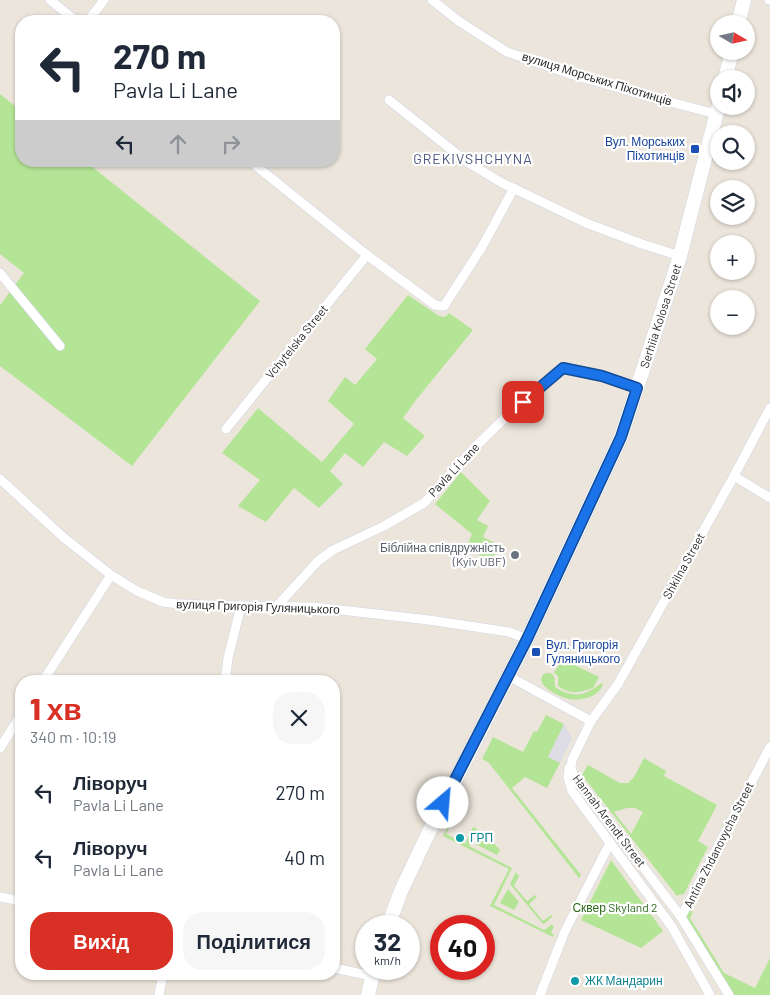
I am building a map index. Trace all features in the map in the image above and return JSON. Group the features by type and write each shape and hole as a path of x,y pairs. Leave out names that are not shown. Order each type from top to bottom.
{"street":[{"path":"50,0 69,15"},
{"path":"93,15 104,0"},
{"name":"вулиця Морських Піхотинців","path":"432,0 460,22 507,52 570,74 636,93 710,107"},
{"path":"740,15 744,0"},
{"path":"389,100 467,162 502,183 586,223 680,256"},
{"name":"Serhiia Kolosa Street","path":"392,915 426,836 527,639 621,437 680,256 716,115"},
{"path":"257,167 367,256 435,305 440,306 444,306 482,246 514,188"},
{"name":"Vchytelska Street","path":"226,429 367,256"},
{"path":"0,273 60,346"},
{"name":"Pavla Li Lane","path":"277,606 318,561 333,550 384,526 424,503 475,447 509,414 563,368 602,376 637,388"},
{"name":"Shkilna Street","path":"591,721 618,684 770,408"},
{"path":"734,476 770,498"},
{"name":"вулиця Григорія Гуляницького","path":"0,479 63,537 111,575 136,592 163,602 241,606 314,606 510,632 527,639"},
{"path":"47,675 111,575"},
{"path":"226,675 241,606"},
{"path":"508,676 591,721"},
{"name":"Hannah Arendt Street","path":"591,721 574,756 571,766 573,774 681,917 729,995"},
{"path":"0,748 15,724"},
{"name":"Antina Zhdanovycha Street","path":"681,917 770,746"},
{"path":"574,756 568,773 572,791 672,927 710,995"},
{"path":"540,995 562,938 610,843"},
{"path":"0,896 15,900"},
{"path":"340,969 355,971"},
{"path":"159,995 162,980"},
{"path":"368,995 369,980"}],"shaded area":[{"path":"564,724 572,738 560,763 548,757"}],"green space":[{"path":"0,94 15,106 15,167 92,167 260,301 132,466 0,366 0,305 24,273 0,254"},
{"path":"408,295 439,316 445,317 449,313 473,330 403,418 425,436 407,456 384,442 363,467 345,453 330,471 343,484 319,508 294,488 266,522 238,506 260,480 222,453 258,408 322,462 354,424 328,401 345,377 355,385 377,359 365,349"},
{"path":"461,472 490,501 477,520 488,526 483,537 499,545 491,562 466,548 472,534 435,504"},
{"path":"562,659 599,677 593,688 575,692 567,691 558,686 558,676 554,673"},
{"path":"546,673 554,676 556,688 570,694 585,693 603,684 594,695 579,699 569,699 556,694 544,686 541,679 543,674"},
{"path":"546,715 564,724 548,757 560,763 547,788 525,777 512,788 581,875 579,878 489,763 482,759 493,737 523,752 534,731 537,732"},
{"path":"644,758 666,771 664,776 717,805 698,841 708,847 684,894 677,896 582,775 588,765 620,783 628,783 634,777","holes":["635,808 643,812 631,834 614,812"]},
{"path":"455,812 457,812 446,834 465,844 473,827 477,829 469,846 512,868 494,905 544,930 551,925 554,926 551,933 554,935 553,937 490,906 509,869 443,836"},
{"path":"480,833 489,838 500,850 497,855 475,844"},
{"name":"Сквер Skyland 2","path":"611,860 663,931 641,948 581,920"},
{"path":"516,872 519,876 514,886 527,901 535,895 537,897 529,904 543,921 551,915 553,916 544,924 510,884"},
{"path":"508,889 519,902 514,910 500,903"},
{"path":"689,909 693,912 690,918 724,973 755,988 770,958 770,995 733,995 684,918"}],"place":[{"name":"Вул. Морських Піхотинців","path":"695,149"},
{"name":"Біблійна співдружність (Kyiv UBF)","path":"515,555"},
{"name":"Вул. Григорія Гуляницького","path":"536,652"},
{"name":"ГРП","path":"460,838"},
{"name":"ЖК Мандарин","path":"575,981"}],"district":[{"name":"GREKIVSHCHYNA","path":"473,159"}],"route":[{"path":"443,803 527,639 621,437 637,388 602,376 563,368 523,402"}]}
